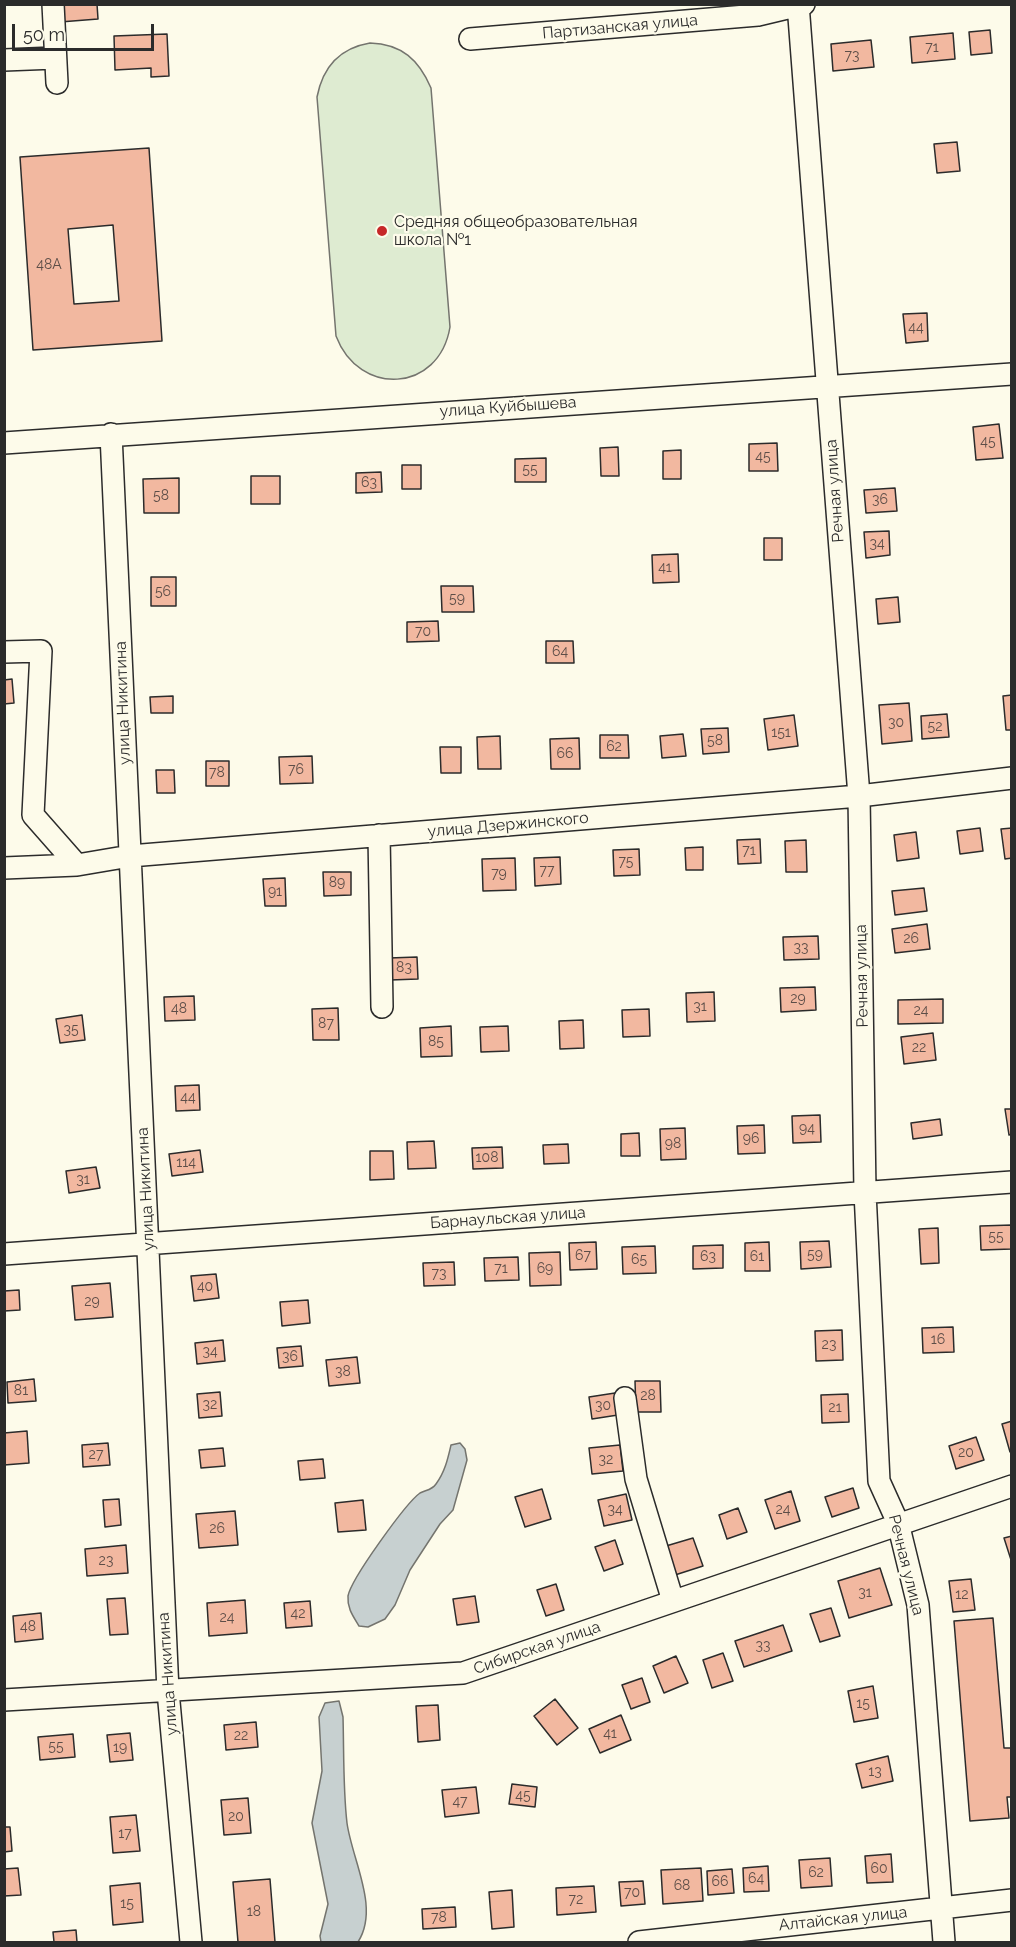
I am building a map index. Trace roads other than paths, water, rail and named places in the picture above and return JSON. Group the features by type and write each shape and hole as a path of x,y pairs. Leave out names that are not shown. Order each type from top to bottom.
{"street":[{"path":"53,4 57,83"},
{"name":"Партизанская улица","path":"470,39 758,15 800,5"},
{"name":"Речная улица","path":"800,5 859,796 865,1192 879,1481 898,1523 918,1605 944,1942"},
{"path":"4,60 55,58"},
{"name":"улица Куйбышева","path":"4,443 827,384 1011,374"},
{"name":"улица Никитина","path":"111,434 168,1691 191,1942"},
{"path":"4,652 41,651 33,815 77,865"},
{"name":"улица Дзержинского","path":"4,868 77,865 130,856 859,796 1011,778"},
{"path":"379,835 382,1007"},
{"name":"Барнаульская улица","path":"4,1254 1011,1182"},
{"path":"625,1398 636,1479 673,1601"},
{"name":"Сибирская улица","path":"4,1700 463,1673 1011,1486"},
{"name":"Алтайская улица","path":"639,1942 1011,1900"}],"place":[{"name":"Средняя общеобразовательная школа №1","path":"382,231"}]}
